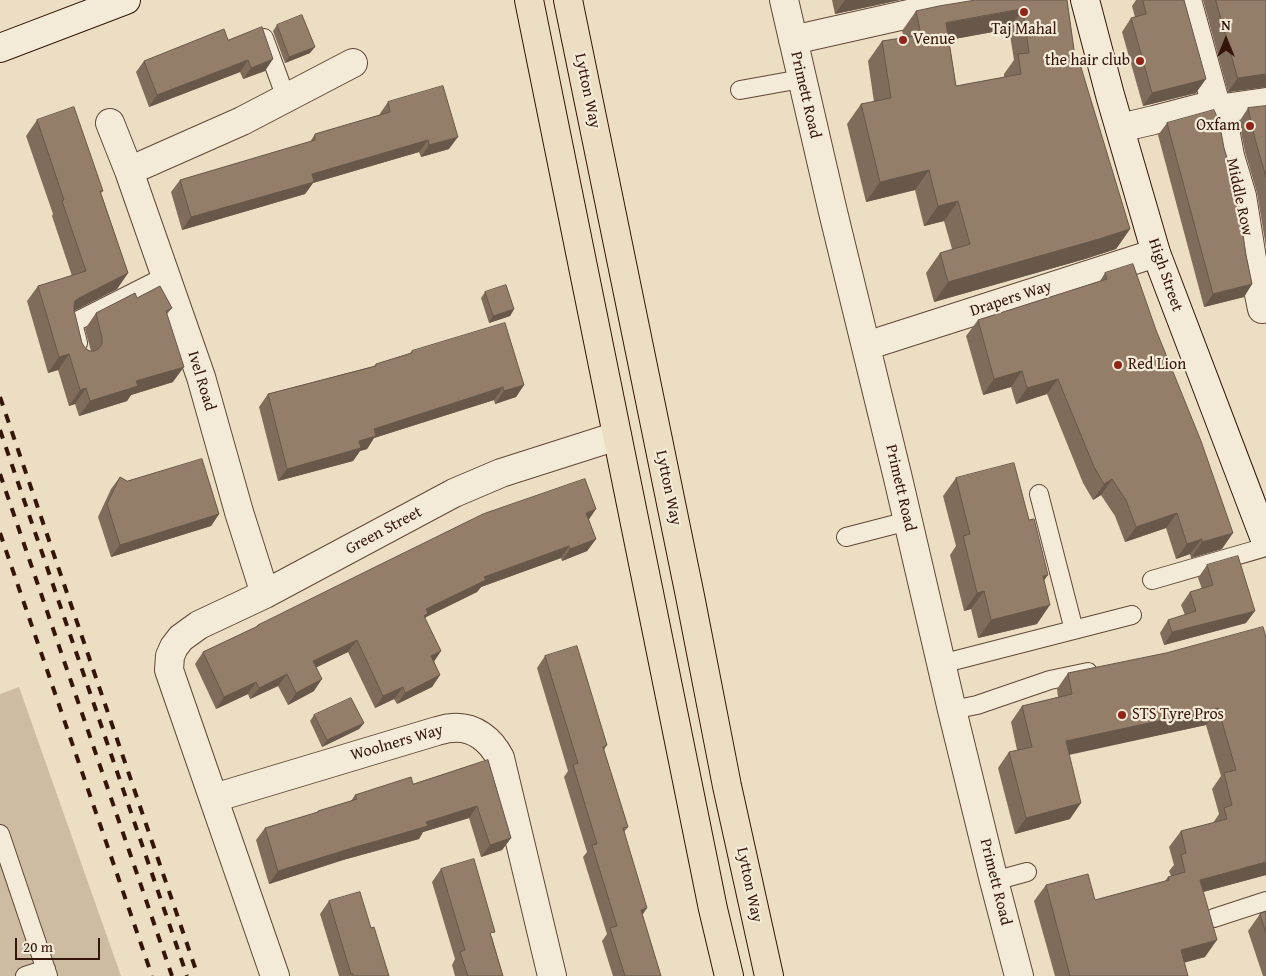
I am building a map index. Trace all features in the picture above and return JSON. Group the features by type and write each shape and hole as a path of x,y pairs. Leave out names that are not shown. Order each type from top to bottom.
{"main road":[{"path":"529,0 713,909 729,976"},
{"name":"Lytton Way","path":"568,0 727,786 769,976"}],"street":[{"path":"0,48 126,0"},
{"name":"Primett Road","path":"784,0 801,79 952,710 1019,976"},
{"path":"793,40 922,11 987,0"},
{"name":"High Street","path":"1085,0 1156,253 1266,542"},
{"name":"Middle Row","path":"1187,0 1216,107 1225,129 1230,156 1242,196 1262,309"},
{"path":"128,171 242,121 353,63"},
{"path":"1120,128 1216,107 1266,102"},
{"name":"Ivel Road","path":"110,122 201,377 238,512 264,594"},
{"name":"Drapers Way","path":"866,346 1156,253"},
{"name":"Green Street","path":"214,798 169,670 170,656 181,638 200,625 264,594 454,493 501,473 617,436"},
{"name":"Woolners Way","path":"214,798 437,731 462,728 480,735 495,749 500,758 552,976"},
{"path":"214,798 275,976"}],"lane":[{"path":"264,37 286,98"},
{"path":"740,90 801,79"},
{"path":"81,356 73,322 166,276"},
{"path":"1038,494 1074,630"},
{"path":"846,537 908,521"},
{"path":"1152,580 1266,547"},
{"path":"941,664 1132,615"},
{"path":"952,710 977,705 1050,680 1105,668"},
{"path":"0,834 47,973 26,976"},
{"path":"994,881 1026,872"},
{"path":"1214,918 1266,901"}],"shaded area":[{"path":"19,687 121,976 0,976 0,694"}],"building":[{"path":"976,0 1067,0 1076,64 1080,64 1130,229 948,282 940,253 970,244 958,201 938,206 929,170 880,182 861,104 891,98 882,41 921,35 916,11","holes":["1023,9 1029,53 1018,54 1021,74 956,86 946,23"]},
{"path":"1143,0 1184,0 1206,79 1152,93 1131,18 1146,14"},
{"path":"1216,0 1266,0 1266,74 1238,78"},
{"path":"302,15 315,47 289,57 277,25"},
{"path":"262,27 273,59 251,68 248,60 157,95 144,61 224,29 228,40"},
{"path":"443,86 458,137 429,145 428,140 312,174 314,182 191,217 180,180 315,140 315,134 390,112 388,102"},
{"path":"1266,106 1266,177 1248,108"},
{"path":"74,107 103,191 100,191 128,273 75,301 74,310 82,343 89,351 95,351 102,344 96,313 135,293 137,298 160,286 172,308 166,311 184,367 136,381 138,386 90,401 86,388 80,390 69,354 59,357 38,286 86,271 37,120"},
{"path":"1214,110 1219,121 1224,148 1236,187 1252,284 1213,294 1167,123"},
{"path":"1133,264 1156,330 1201,441 1233,533 1202,542 1202,539 1187,544 1177,513 1136,527 1126,500 1112,479 1104,484 1094,467 1058,379 1027,388 1022,371 994,379 978,320 1107,279 1105,273"},
{"path":"506,285 514,309 493,316 485,292"},
{"path":"505,323 524,385 504,391 503,387 374,429 376,436 359,441 361,448 287,469 268,394 376,366 376,364 412,353 412,351"},
{"path":"202,459 219,514 120,545 107,504 120,477 127,481"},
{"path":"1014,463 1029,520 1034,519 1048,575 1043,576 1050,605 991,620 984,591 977,593 963,536 970,534 956,478"},
{"path":"585,479 596,509 586,513 596,539 570,549 569,546 484,577 486,580 426,609 428,613 424,616 441,651 431,656 440,675 405,693 403,687 383,696 357,640 313,661 322,679 296,693 287,674 259,688 256,682 224,697 203,652 483,514"},
{"path":"1238,556 1255,611 1172,632 1168,620 1196,611 1190,592 1213,585 1207,565"},
{"path":"1263,627 1266,637 1266,862 1200,880 1217,940 1181,950 1188,976 1070,976 1046,885 1088,874 1095,900 1169,880 1168,877 1185,872 1181,855 1186,853 1181,831 1227,819 1224,808 1232,805 1224,773 1236,770 1218,708 1066,741 1081,803 1026,818 1009,752 1032,747 1022,706 1072,694 1068,673 1166,653"},
{"path":"577,646 607,745 603,747 628,827 623,828 647,908 641,910 661,976 625,976 610,928 617,926 592,845 597,844 573,765 578,763 545,656"},
{"path":"351,698 364,723 327,740 314,715"},
{"path":"488,760 511,838 490,845 477,806 426,822 428,826 278,871 265,828 357,799 355,795 411,777 413,784"},
{"path":"474,859 495,932 490,933 503,976 468,976 460,952 465,950 441,869"},
{"path":"360,892 371,928 374,927 389,976 354,976 351,974 329,901"},
{"path":"1266,912 1266,933 1260,914"}],"railway":[{"path":"0,397 198,976"},
{"path":"0,430 187,976"},
{"path":"0,474 172,976"},
{"path":"0,533 152,976"}],"place":[{"name":"Taj Mahal","path":"1024,12"},
{"name":"Venue","path":"903,40"},
{"name":"the hair club","path":"1140,61"},
{"name":"Oxfam","path":"1250,126"},
{"name":"Red Lion","path":"1118,365"},
{"name":"STS Tyre Pros","path":"1122,715"}]}
